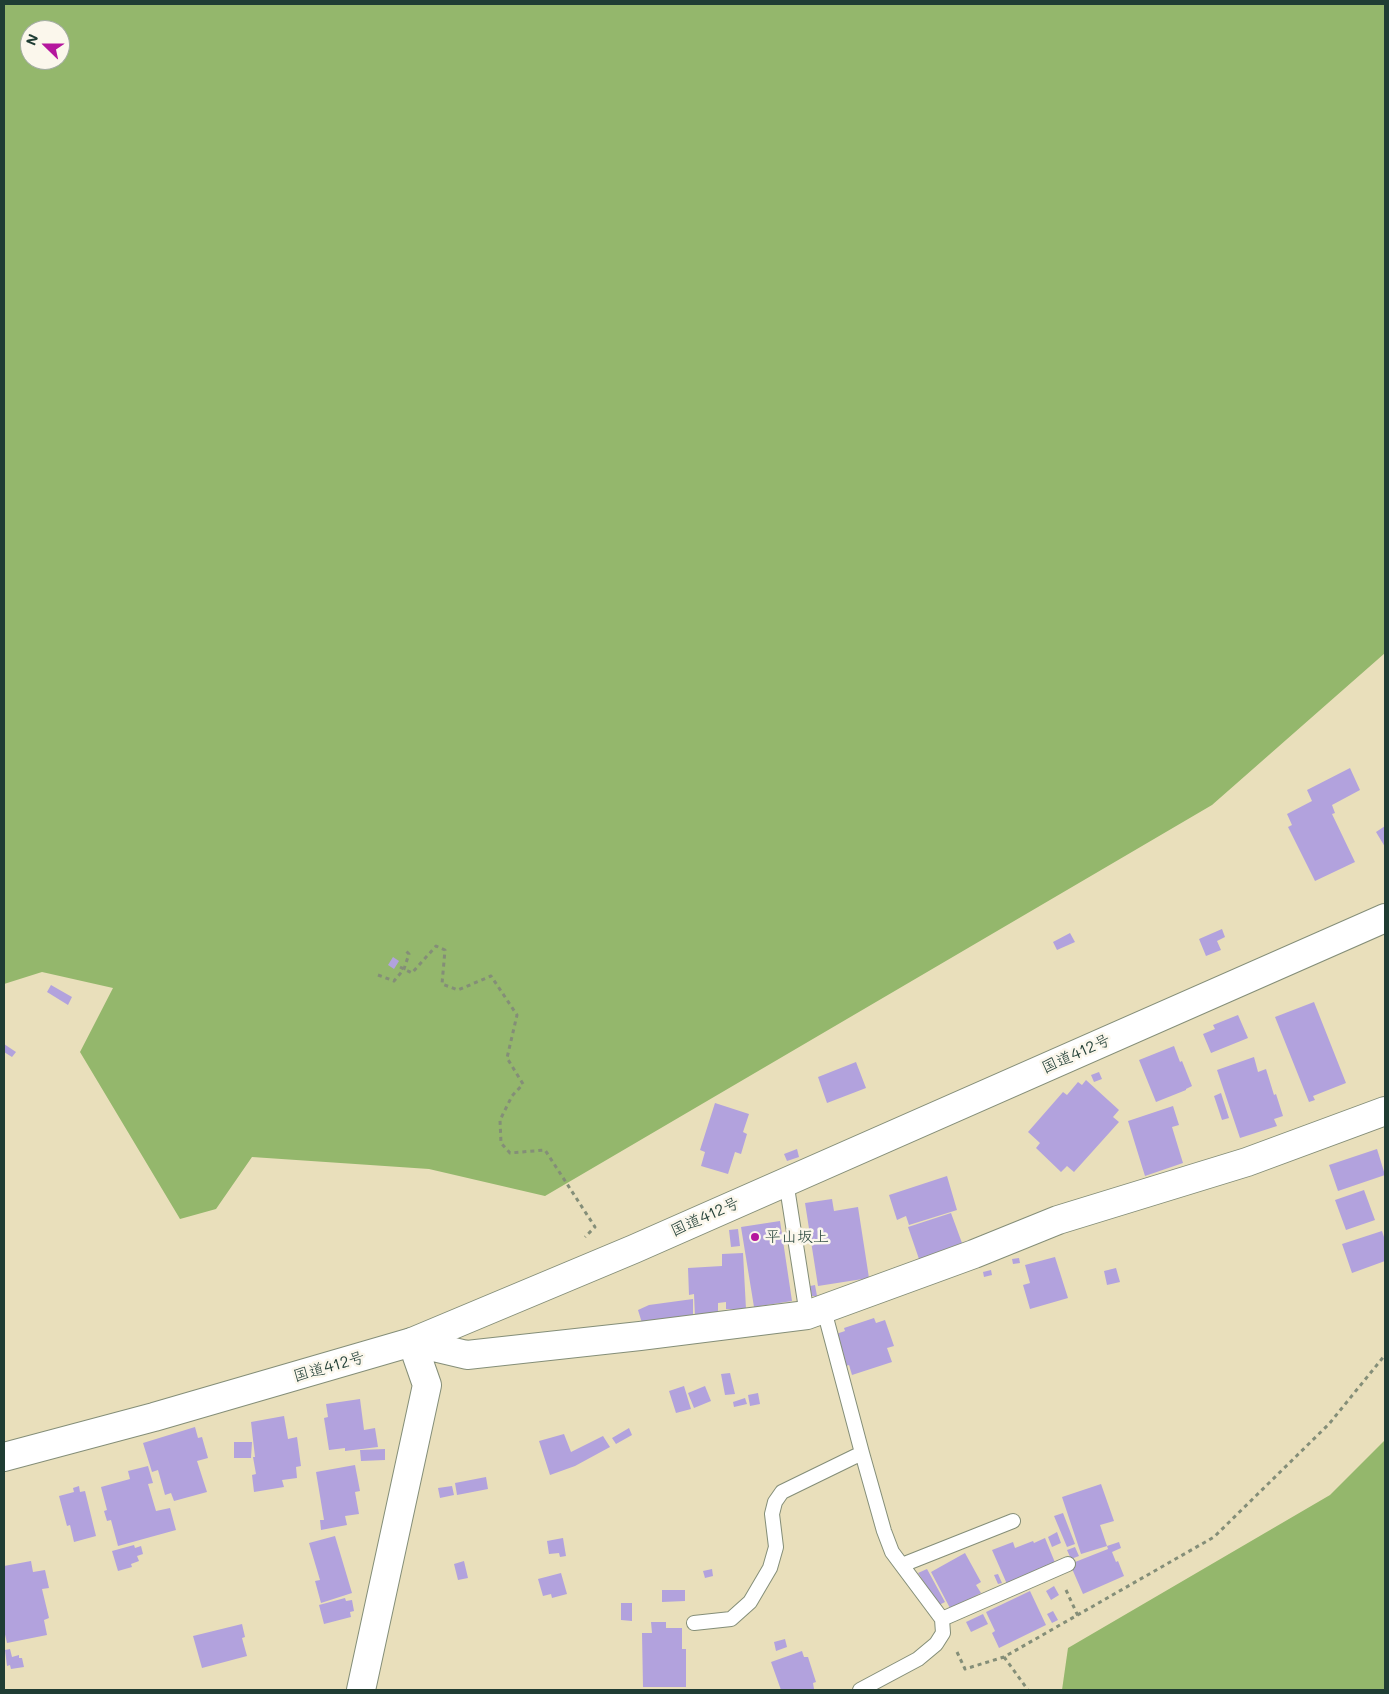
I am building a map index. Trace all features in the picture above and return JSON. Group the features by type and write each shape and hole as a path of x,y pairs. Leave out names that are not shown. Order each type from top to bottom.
{"main road":[{"name":"国道412号","path":"4,1458 154,1418 412,1342 634,1249 1385,918"},
{"path":"412,1342 467,1355 640,1336 816,1312 974,1254 1058,1220 1247,1162 1385,1114"},
{"path":"361,1690 427,1385 412,1342"}],"lane":[{"path":"786,1181 816,1312 862,1453 884,1531 892,1552 942,1619 943,1633 936,1644 918,1659 860,1690"},
{"path":"694,1623 731,1619 750,1602 770,1568 776,1547 772,1514 775,1502 782,1492 862,1453"},
{"path":"902,1565 1013,1521"},
{"path":"942,1619 1062,1567"}],"path":[{"path":"400,967 412,973 436,946 445,950 442,984 458,990 491,976 517,1015 508,1058 523,1084 512,1096 500,1120 501,1143 510,1153 545,1150 595,1227 582,1240"},
{"path":"378,975 394,981 404,969 408,954 406,951"},
{"path":"941,1636 949,1638 966,1669 1004,1658 1214,1537 1329,1424 1385,1355"},
{"path":"1062,1567 1078,1616"},
{"path":"1004,1658 1028,1690"}],"green space":[{"path":"4,4 1385,4 1385,653 1212,805 545,1196 429,1169 252,1157 216,1209 180,1219 80,1052 113,988 42,972 4,984"},
{"path":"1385,1440 1385,1690 1062,1690 1068,1648 1330,1495"}],"building":[{"path":"1350,768 1360,790 1332,805 1335,813 1332,814 1355,862 1315,881 1288,827 1292,825 1287,814 1312,801 1307,790"},
{"path":"1385,826 1385,847 1376,832"},
{"path":"1222,929 1225,937 1217,941 1221,950 1206,956 1199,939"},
{"path":"1070,933 1075,942 1057,950 1053,942"},
{"path":"393,957 399,961 394,969 388,965"},
{"path":"51,985 72,997 68,1005 47,992"},
{"path":"1314,1002 1346,1083 1313,1096 1315,1100 1309,1102 1275,1017"},
{"path":"1238,1015 1248,1038 1211,1053 1203,1034 1215,1029 1213,1025"},
{"path":"4,1044 16,1052 12,1057 4,1052"},
{"path":"1174,1046 1192,1086 1156,1102 1139,1060"},
{"path":"1254,1057 1258,1072 1266,1069 1283,1116 1274,1119 1277,1126 1240,1138 1217,1070"},
{"path":"856,1062 866,1088 827,1103 818,1077"},
{"path":"1099,1072 1102,1079 1094,1082 1091,1075"},
{"path":"1086,1080 1119,1110 1113,1117 1119,1122 1074,1172 1067,1166 1061,1172 1036,1148 1040,1143 1028,1132 1063,1092 1067,1095 1078,1082 1082,1085"},
{"path":"1221,1093 1229,1118 1222,1120 1214,1096"},
{"path":"715,1103 749,1114 743,1132 747,1134 741,1154 735,1152 728,1174 701,1166 705,1152 700,1150"},
{"path":"1173,1106 1179,1125 1172,1127 1183,1163 1145,1176 1128,1121"},
{"path":"797,1149 799,1157 787,1161 784,1154"},
{"path":"1377,1149 1385,1175 1338,1191 1329,1165"},
{"path":"947,1176 957,1210 909,1225 906,1216 897,1220 889,1195"},
{"path":"1364,1190 1375,1220 1346,1230 1335,1200"},
{"path":"832,1199 834,1211 858,1207 869,1278 818,1286 805,1203"},
{"path":"951,1213 962,1243 919,1259 908,1227"},
{"path":"780,1221 792,1301 754,1307 741,1227"},
{"path":"738,1229 740,1246 731,1247 729,1230"},
{"path":"1382,1231 1385,1240 1385,1261 1352,1273 1342,1244"},
{"path":"743,1253 746,1309 726,1309 726,1302 718,1303 718,1313 695,1317 694,1294 689,1295 688,1268 722,1266 722,1254"},
{"path":"1055,1257 1068,1298 1030,1309 1023,1285 1030,1283 1025,1265"},
{"path":"1019,1258 1020,1263 1013,1264 1012,1259"},
{"path":"1116,1268 1120,1282 1107,1285 1104,1271"},
{"path":"991,1270 992,1275 984,1277 983,1272"},
{"path":"815,1285 817,1296 812,1296 810,1286"},
{"path":"693,1299 693,1317 642,1323 638,1310 649,1305"},
{"path":"874,1318 876,1323 885,1320 894,1346 887,1348 892,1362 852,1375 849,1365 846,1366 836,1334 845,1331 844,1328"},
{"path":"730,1373 735,1394 725,1395 721,1374"},
{"path":"684,1386 691,1409 676,1413 669,1391"},
{"path":"705,1386 711,1401 694,1408 688,1393"},
{"path":"758,1393 760,1404 750,1406 748,1395"},
{"path":"745,1398 747,1404 734,1407 733,1402"},
{"path":"360,1399 364,1430 375,1428 378,1447 345,1451 345,1448 329,1450 324,1418 328,1417 326,1404"},
{"path":"284,1416 288,1439 297,1437 301,1466 296,1467 297,1478 282,1480 284,1487 254,1492 252,1475 256,1474 251,1422"},
{"path":"195,1427 198,1438 202,1437 208,1458 197,1461 207,1492 174,1501 171,1493 165,1495 158,1470 152,1472 143,1443"},
{"path":"629,1428 632,1435 616,1444 612,1438"},
{"path":"564,1434 571,1452 603,1436 610,1447 575,1466 550,1475 539,1441"},
{"path":"234,1442 252,1442 251,1458 234,1458"},
{"path":"385,1449 385,1460 361,1461 360,1450"},
{"path":"355,1465 360,1491 355,1492 359,1514 345,1516 347,1525 321,1530 320,1520 324,1520 316,1472"},
{"path":"148,1466 153,1483 148,1484 156,1511 170,1508 176,1530 118,1546 111,1520 107,1521 104,1511 107,1510 101,1487 130,1479 128,1471"},
{"path":"486,1477 488,1489 457,1495 455,1483"},
{"path":"1101,1484 1114,1521 1100,1525 1107,1546 1081,1554 1062,1497"},
{"path":"79,1486 80,1492 85,1491 96,1536 74,1542 70,1525 67,1526 59,1496 74,1492 73,1488"},
{"path":"452,1486 454,1495 440,1498 438,1488"},
{"path":"1063,1513 1075,1544 1067,1547 1054,1516"},
{"path":"1057,1532 1061,1543 1052,1547 1048,1537"},
{"path":"335,1536 352,1593 321,1603 315,1581 320,1580 309,1543"},
{"path":"563,1538 566,1556 560,1557 559,1553 549,1554 547,1541"},
{"path":"1045,1538 1056,1565 1007,1584 992,1550 1013,1542 1015,1548"},
{"path":"1119,1542 1121,1548 1112,1552 1124,1576 1083,1594 1070,1564 1108,1549 1107,1546"},
{"path":"134,1545 135,1548 141,1546 143,1554 137,1556 139,1561 131,1564 132,1567 118,1571 112,1551"},
{"path":"1075,1547 1079,1556 1071,1559 1067,1550"},
{"path":"965,1553 981,1582 976,1585 981,1593 951,1610 931,1572"},
{"path":"31,1561 33,1572 45,1570 49,1588 42,1589 49,1618 44,1620 47,1635 7,1643 4,1630 4,1566"},
{"path":"464,1561 468,1578 458,1580 454,1564"},
{"path":"712,1569 713,1576 705,1578 703,1571"},
{"path":"927,1569 945,1602 939,1605 918,1573"},
{"path":"561,1573 567,1594 552,1598 551,1594 543,1596 538,1579"},
{"path":"998,1574 1002,1583 998,1584 994,1575"},
{"path":"1054,1586 1059,1595 1051,1600 1046,1591"},
{"path":"662,1590 685,1590 685,1601 662,1602"},
{"path":"1030,1591 1046,1625 999,1648 992,1633 995,1631 986,1612"},
{"path":"345,1598 346,1601 352,1600 354,1611 350,1612 351,1617 324,1624 319,1605"},
{"path":"621,1603 632,1603 632,1621 621,1620"},
{"path":"1053,1611 1058,1620 1052,1623 1047,1614"},
{"path":"983,1614 988,1624 971,1632 966,1622"},
{"path":"651,1622 666,1622 666,1628 682,1628 682,1649 686,1649 686,1687 643,1687 642,1633 652,1633"},
{"path":"242,1624 245,1637 242,1638 247,1656 202,1668 193,1636"},
{"path":"785,1639 787,1647 776,1651 774,1642"},
{"path":"10,1649 12,1657 19,1655 19,1658 22,1658 24,1667 11,1669 10,1665 7,1666 5,1650"},
{"path":"802,1651 804,1657 808,1657 816,1682 813,1683 814,1689 781,1690 771,1662"}],"place":[{"name":"平山坂上","path":"755,1237"}]}
